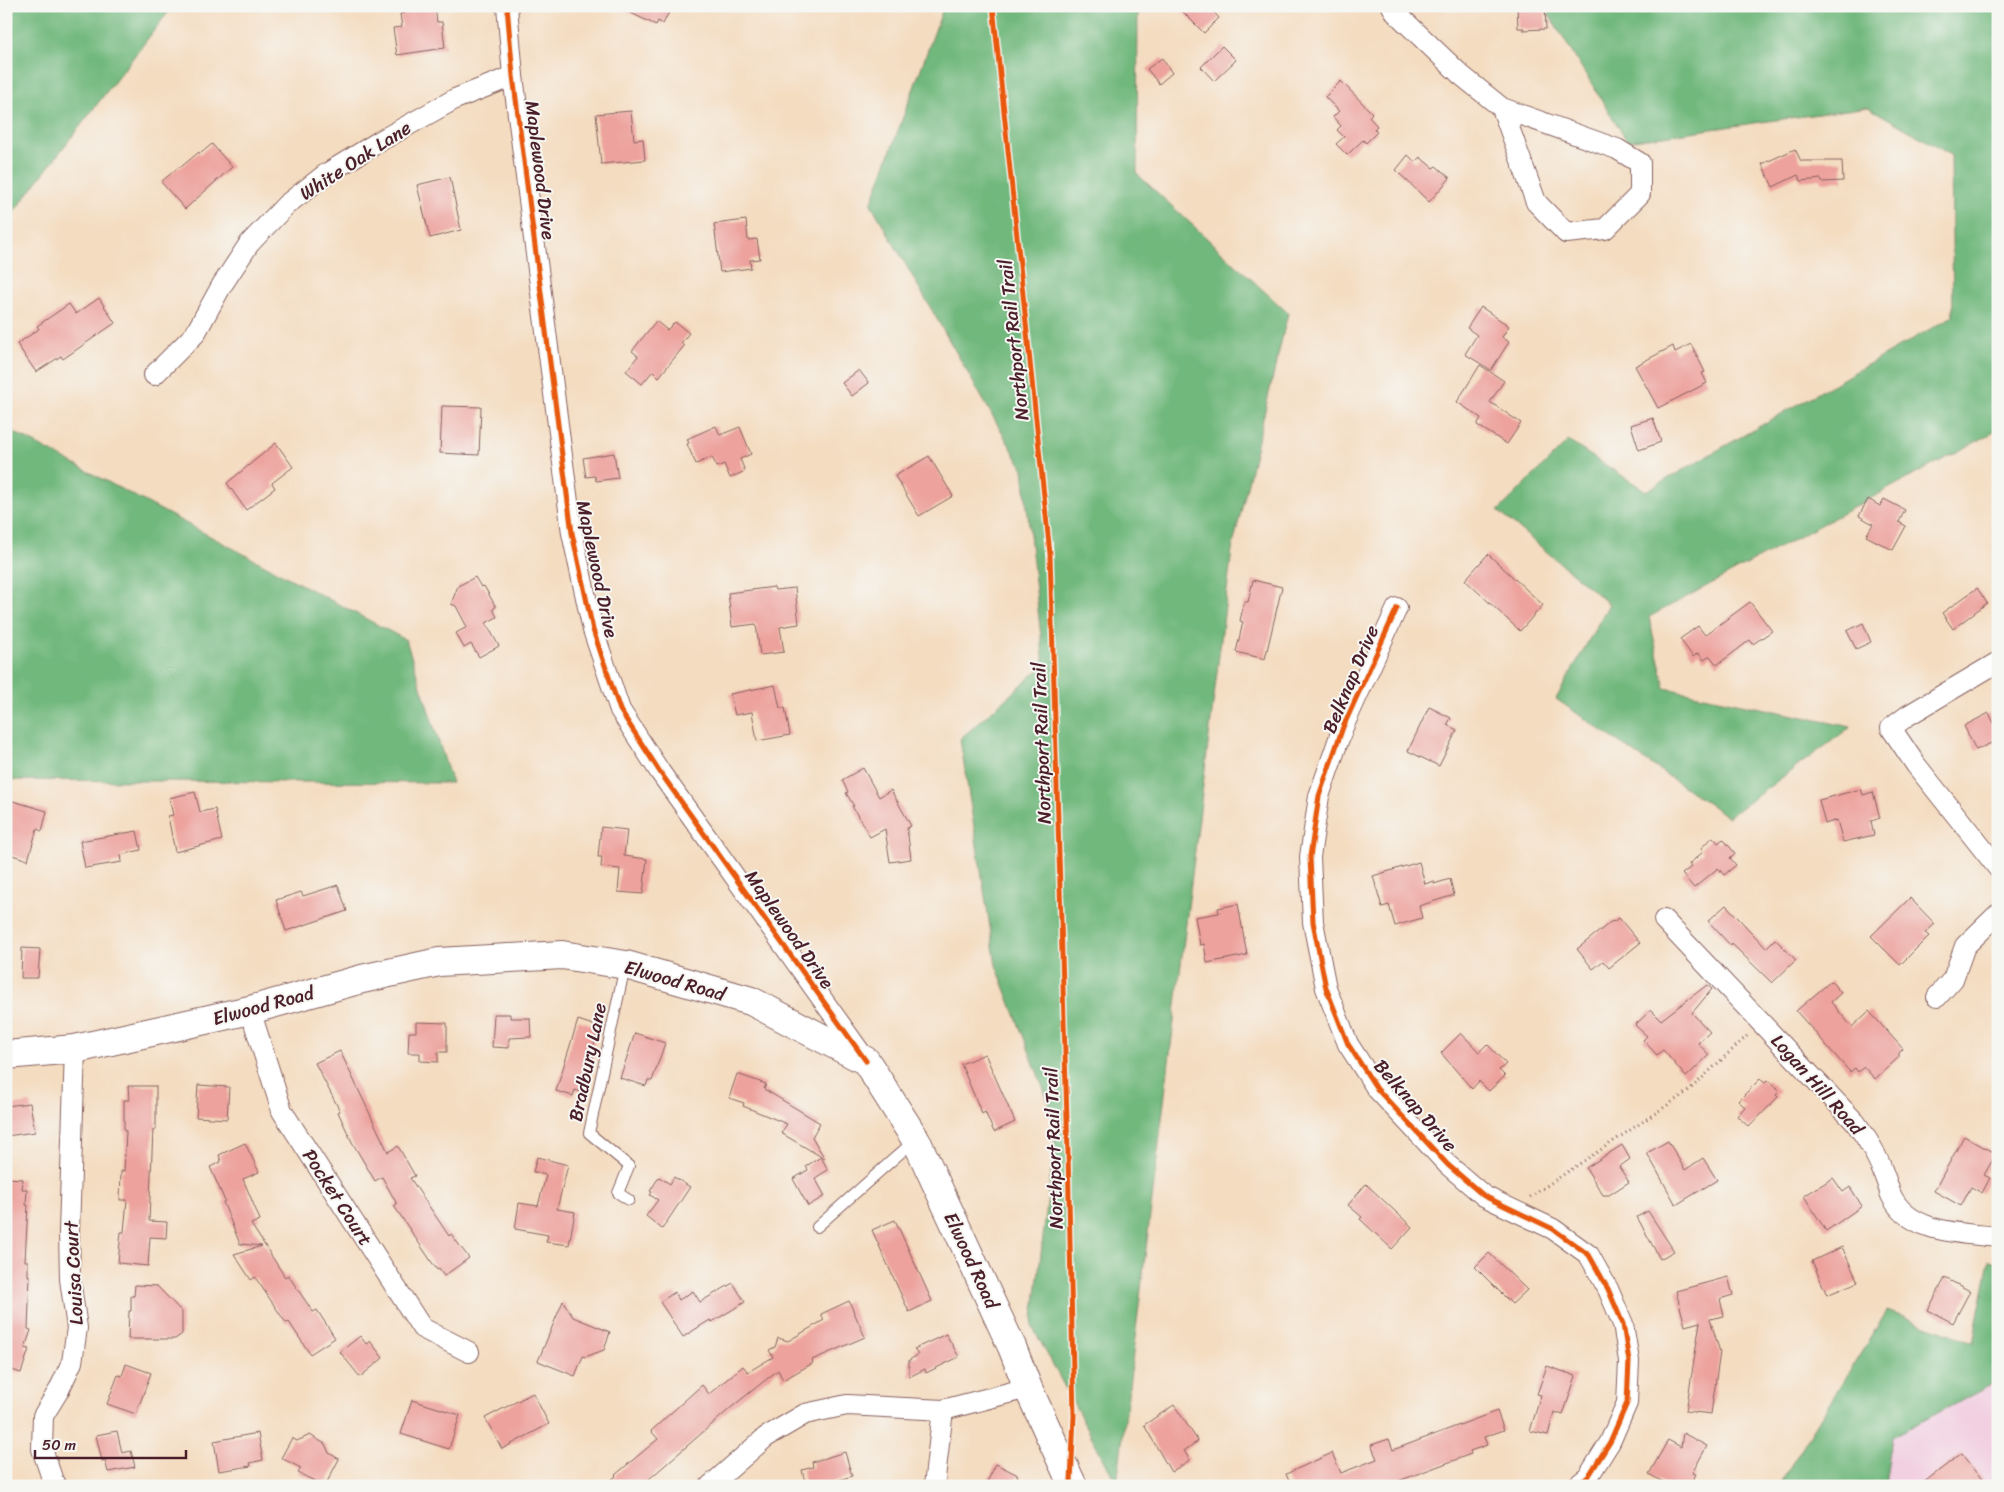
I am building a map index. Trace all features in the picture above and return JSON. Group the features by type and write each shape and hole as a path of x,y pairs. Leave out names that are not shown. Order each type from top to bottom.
{"main road":[{"name":"Elwood Road","path":"6,1055 76,1049 250,1010 362,979 439,962 562,955 626,965 751,1001 866,1061 916,1140 1012,1347 1028,1388 1073,1486"}],"street":[{"name":"Maplewood Drive","path":"507,6 513,76 572,533 593,630 620,710 660,772 866,1061"},
{"path":"1392,6 1396,13 1461,76 1502,108 1617,149 1640,163 1640,194 1605,229 1566,233 1536,202 1502,108"},
{"name":"White Oak Lane","path":"154,375 195,334 222,285 248,244 286,205 326,174 380,141 455,99 513,76"},
{"name":"Belknap Drive","path":"1397,608 1343,726 1320,796 1310,857 1313,922 1326,988 1348,1044 1377,1089 1448,1165 1484,1196 1552,1229 1588,1255 1608,1288 1623,1324 1629,1361 1627,1403 1610,1442 1588,1478 1577,1486"},
{"path":"1998,662 1907,716 1891,728 1916,765 1998,868"},
{"path":"1937,997 1953,979 1965,946 1998,914"},
{"name":"Logan Hill Road","path":"1664,920 1855,1122 1870,1142 1890,1194 1907,1215 1922,1224 1938,1230 1998,1237"},
{"name":"Pocket Court","path":"250,1010 282,1111 422,1328 469,1352"},
{"name":"Louisa Court","path":"56,1486 42,1449 43,1416 60,1390 72,1362 77,1328 70,1279 69,1232 76,1049"},
{"path":"710,1486 766,1437 805,1414 847,1405 943,1410 1028,1388"},
{"path":"934,1486 943,1410"}],"lane":[{"name":"Bradbury Lane","path":"626,965 589,1132 629,1166 618,1194 629,1200"},
{"path":"817,1227 916,1140"}],"path":[{"path":"1513,1209 1687,1092 1762,1022"}],"shaded area":[{"path":"1998,1361 1998,1486 1845,1486 1887,1433"}],"green space":[{"path":"6,6 173,6 6,222"},
{"path":"944,6 1138,6 1137,174 1288,313 1232,550 1117,1484 1032,1326 1057,1124 996,965 960,739 1044,665 1023,469 871,204"},
{"path":"1550,6 1998,6 1998,430 1649,617 1665,688 1851,727 1728,817 1556,699 1609,604 1498,511 1568,441 1646,491 1953,316 1951,155 1868,107 1627,141 1549,15"},
{"path":"6,428 406,640 452,783 6,780"},
{"path":"1989,1260 1998,1262 1998,1379 1991,1385 1892,1437 1885,1486 1778,1486 1887,1311 1973,1342"}],"building":[{"path":"405,6 435,6 437,22 442,22 445,48 397,55 393,28 402,27 400,14 405,13"},
{"path":"616,6 672,6 663,24 658,21 656,25"},
{"path":"1177,6 1208,6 1219,18 1204,33"},
{"path":"1517,6 1545,6 1546,29 1523,30 1524,28 1518,28"},
{"path":"1222,46 1236,60 1214,81 1201,67"},
{"path":"1162,58 1172,73 1159,84 1147,69"},
{"path":"1341,81 1372,113 1369,117 1377,126 1374,129 1377,132 1366,143 1363,140 1347,155 1336,144 1344,137 1337,130 1341,126 1333,117 1339,111 1325,97"},
{"path":"631,111 634,140 643,139 645,160 601,164 596,114"},
{"path":"212,144 232,167 185,209 161,182"},
{"path":"1795,149 1801,161 1842,161 1843,181 1822,182 1821,179 1801,181 1798,175 1773,187 1762,164"},
{"path":"1408,155 1415,162 1420,157 1433,168 1436,166 1450,178 1429,202 1396,170"},
{"path":"450,177 461,230 430,238 417,185"},
{"path":"746,220 748,240 757,239 760,259 750,260 751,268 720,272 714,224"},
{"path":"99,298 115,323 63,359 61,356 36,372 17,344 39,329 37,326 69,304 76,314"},
{"path":"1481,307 1509,326 1502,337 1509,342 1491,370 1465,354 1477,335 1467,328"},
{"path":"656,321 667,330 675,322 689,333 681,343 684,346 659,377 653,371 642,384 626,371 638,356 632,351"},
{"path":"1691,344 1705,372 1702,373 1707,383 1658,408 1635,366 1673,346 1675,352"},
{"path":"1480,365 1504,381 1490,402 1521,423 1507,444 1477,425 1481,418 1457,402"},
{"path":"859,370 869,383 852,396 842,383"},
{"path":"442,406 481,407 479,455 440,453"},
{"path":"1653,418 1661,442 1639,450 1631,425"},
{"path":"716,426 720,435 740,427 751,454 740,459 745,471 730,478 724,464 717,467 712,457 696,464 687,444 689,443 687,439"},
{"path":"276,443 293,467 272,483 275,488 246,510 227,483"},
{"path":"614,453 618,478 596,481 595,476 586,477 583,458"},
{"path":"929,456 953,496 919,516 895,476"},
{"path":"1868,499 1880,506 1884,499 1905,510 1899,522 1906,526 1893,550 1866,536 1873,524 1859,516"},
{"path":"1488,554 1543,605 1520,631 1465,580"},
{"path":"475,577 481,587 484,586 496,607 493,609 497,617 486,623 499,646 479,657 471,644 464,648 456,633 467,627 456,606 451,604 458,586"},
{"path":"1253,580 1282,587 1265,659 1236,652 1243,622 1240,621 1244,602 1248,602"},
{"path":"774,587 775,590 795,588 799,624 780,627 784,652 760,655 756,624 732,627 728,593"},
{"path":"1977,588 1987,603 1953,629 1942,613"},
{"path":"1750,602 1772,631 1753,644 1750,640 1717,665 1710,656 1704,660 1698,653 1693,657 1680,639 1698,626 1705,635"},
{"path":"1863,623 1871,642 1856,649 1847,631"},
{"path":"775,685 780,708 785,708 790,735 757,741 752,712 735,715 730,694"},
{"path":"1429,707 1451,718 1447,725 1457,730 1439,766 1408,751"},
{"path":"1989,713 1998,731 1998,740 1976,750 1964,726"},
{"path":"863,768 879,797 891,790 911,826 907,828 911,859 890,862 885,829 870,837 852,806 854,806 846,793 848,792 842,780"},
{"path":"1861,789 1863,795 1873,792 1880,818 1871,821 1874,835 1843,842 1837,820 1825,824 1819,800"},
{"path":"195,792 200,812 215,809 222,840 175,852 168,816 173,815 169,798"},
{"path":"6,799 47,811 42,831 37,829 28,860 6,853"},
{"path":"601,827 627,830 624,856 647,859 643,894 618,892 620,869 601,867 602,857 598,857"},
{"path":"137,831 141,850 121,855 122,862 85,868 80,841"},
{"path":"1713,837 1718,843 1723,839 1735,853 1730,858 1736,865 1724,875 1718,868 1694,888 1682,874 1691,867 1689,864 1703,852 1701,848"},
{"path":"1419,862 1425,884 1434,881 1434,884 1450,879 1454,895 1419,906 1422,918 1395,926 1389,905 1382,907 1373,876"},
{"path":"338,885 347,911 286,931 276,900 301,892 303,896"},
{"path":"1910,898 1935,924 1925,933 1929,936 1900,965 1871,936"},
{"path":"1238,904 1247,955 1207,963 1204,944 1200,945 1195,917 1219,913 1218,908"},
{"path":"1726,905 1766,948 1775,939 1796,960 1772,983 1732,944 1731,946 1708,921"},
{"path":"1619,918 1640,943 1609,968 1603,961 1593,969 1577,949 1612,921"},
{"path":"22,948 40,949 38,978 21,978"},
{"path":"1831,981 1841,993 1831,1002 1852,1027 1869,1011 1903,1049 1899,1053 1899,1057 1875,1079 1864,1067 1858,1072 1855,1068 1850,1072 1796,1011"},
{"path":"1707,985 1712,989 1692,1013 1710,1032 1698,1043 1709,1055 1686,1077 1663,1050 1657,1055 1643,1040 1647,1036 1635,1025 1651,1010 1661,1020"},
{"path":"494,1014 510,1014 510,1018 530,1018 531,1037 509,1038 509,1048 492,1047"},
{"path":"578,1020 599,1027 591,1054 594,1055 582,1092 575,1090 573,1096 556,1091"},
{"path":"416,1022 447,1023 447,1052 438,1052 438,1062 420,1061 420,1053 408,1053 409,1032 416,1032"},
{"path":"635,1033 665,1043 652,1081 648,1080 646,1086 620,1078"},
{"path":"1461,1033 1479,1052 1487,1044 1506,1064 1499,1070 1505,1076 1489,1091 1479,1081 1472,1089 1441,1053"},
{"path":"340,1051 388,1152 398,1146 415,1176 410,1178 449,1236 451,1234 469,1258 444,1276 439,1269 437,1270 394,1206 397,1204 382,1177 375,1181 352,1142 338,1112 340,1111 315,1063"},
{"path":"985,1054 1015,1122 994,1132 985,1112 982,1114 961,1064"},
{"path":"737,1074 766,1084 764,1089 820,1123 812,1137 825,1159 781,1133 787,1124 743,1106 744,1103 729,1098"},
{"path":"1760,1079 1765,1083 1768,1080 1780,1091 1776,1095 1778,1097 1749,1127 1737,1116 1745,1107 1738,1101"},
{"path":"198,1085 229,1087 227,1119 196,1117"},
{"path":"128,1086 156,1086 156,1130 153,1130 149,1221 167,1222 166,1238 150,1237 148,1266 118,1263 121,1232 124,1232 127,1200 120,1200 121,1171 124,1171 126,1131 124,1131 124,1100 129,1100"},
{"path":"30,1103 35,1132 6,1136 6,1106"},
{"path":"1964,1136 1996,1154 1984,1175 1990,1178 1982,1193 1971,1187 1961,1206 1934,1191"},
{"path":"1668,1141 1685,1170 1703,1158 1717,1180 1676,1205 1647,1153"},
{"path":"245,1143 259,1172 243,1179 260,1220 251,1224 285,1277 288,1275 313,1312 317,1310 335,1338 310,1354 289,1322 286,1323 255,1277 251,1280 234,1254 262,1246 240,1244 223,1202 225,1201 210,1167 221,1162 219,1155"},
{"path":"1622,1145 1630,1159 1619,1167 1629,1182 1609,1195 1603,1195 1586,1168"},
{"path":"537,1157 568,1165 557,1209 575,1212 569,1245 546,1242 548,1235 515,1229 519,1203 538,1206 546,1175 533,1172"},
{"path":"821,1157 828,1170 815,1178 825,1196 808,1206 793,1179 808,1170 806,1166"},
{"path":"659,1177 670,1184 674,1177 690,1187 662,1229 646,1216 658,1200 650,1195 652,1192 650,1191"},
{"path":"6,1178 23,1179 22,1189 27,1189 25,1261 28,1261 28,1276 30,1276 28,1329 31,1330 25,1348 29,1349 21,1373 6,1368"},
{"path":"1833,1178 1843,1192 1850,1187 1862,1206 1826,1231 1804,1196"},
{"path":"1366,1184 1412,1227 1392,1249 1348,1205"},
{"path":"1648,1211 1674,1251 1660,1259 1637,1217"},
{"path":"895,1220 932,1301 909,1312 872,1230"},
{"path":"1842,1247 1858,1282 1827,1295 1812,1261"},
{"path":"1489,1253 1527,1290 1512,1304 1475,1267"},
{"path":"1728,1277 1733,1295 1720,1299 1724,1316 1710,1319 1720,1352 1711,1414 1686,1411 1700,1322 1685,1326 1676,1291"},
{"path":"1945,1278 1970,1291 1953,1323 1928,1310"},
{"path":"733,1283 745,1302 712,1322 710,1320 683,1337 660,1302 675,1292 679,1300 693,1291 700,1302"},
{"path":"135,1285 157,1286 182,1312 182,1334 175,1339 128,1339 129,1311 131,1311 131,1296 134,1296"},
{"path":"563,1301 573,1317 610,1332 604,1350 585,1357 583,1356 575,1376 538,1361"},
{"path":"849,1301 865,1337 812,1360 813,1363 783,1380 778,1370 733,1406 641,1486 604,1486 658,1439 651,1431 702,1385 709,1394 743,1366 748,1372 773,1357 769,1350 775,1347 778,1338 788,1341 824,1320 821,1314"},
{"path":"946,1334 959,1357 926,1373 925,1369 909,1377 909,1360 918,1355 914,1349"},
{"path":"360,1336 366,1344 370,1341 383,1358 360,1377 340,1352"},
{"path":"126,1364 151,1373 136,1414 107,1404 118,1375 122,1376"},
{"path":"1547,1366 1576,1376 1563,1415 1554,1412 1548,1435 1530,1431 1541,1395 1537,1394"},
{"path":"533,1393 549,1424 502,1449 485,1418"},
{"path":"412,1400 460,1415 449,1449 401,1434"},
{"path":"1174,1405 1198,1441 1184,1451 1190,1460 1171,1472 1144,1425"},
{"path":"1497,1411 1504,1430 1484,1437 1487,1445 1470,1451 1471,1454 1385,1486 1291,1486 1286,1474 1332,1453 1341,1473 1377,1459 1371,1445 1389,1439 1393,1450"},
{"path":"117,1431 122,1453 131,1451 135,1467 108,1472 105,1460 102,1461 96,1435"},
{"path":"258,1433 263,1460 250,1463 251,1466 219,1471 214,1441"},
{"path":"1683,1433 1707,1446 1692,1473 1696,1474 1690,1486 1670,1486 1649,1474 1668,1440 1681,1447"},
{"path":"310,1435 325,1444 329,1453 339,1459 325,1486 298,1473 301,1468 281,1458 292,1438 297,1441"},
{"path":"845,1452 852,1476 819,1486 806,1486 802,1470 813,1467 812,1462"},
{"path":"1962,1453 1987,1486 1919,1486"},
{"path":"996,1464 1018,1475 1013,1486 985,1486"}],"cycle path":[{"path":"507,6 513,76 572,533 593,630 620,710 660,772 866,1061"},
{"name":"Northport Rail Trail","path":"993,6 1050,554 1074,1416 1071,1482"},
{"path":"1397,608 1343,727 1319,796 1310,857 1313,922 1326,988 1348,1044 1377,1089 1448,1165 1484,1196 1553,1229 1589,1255 1608,1289 1623,1324 1629,1361 1627,1403 1610,1442 1588,1477 1577,1486"}]}
